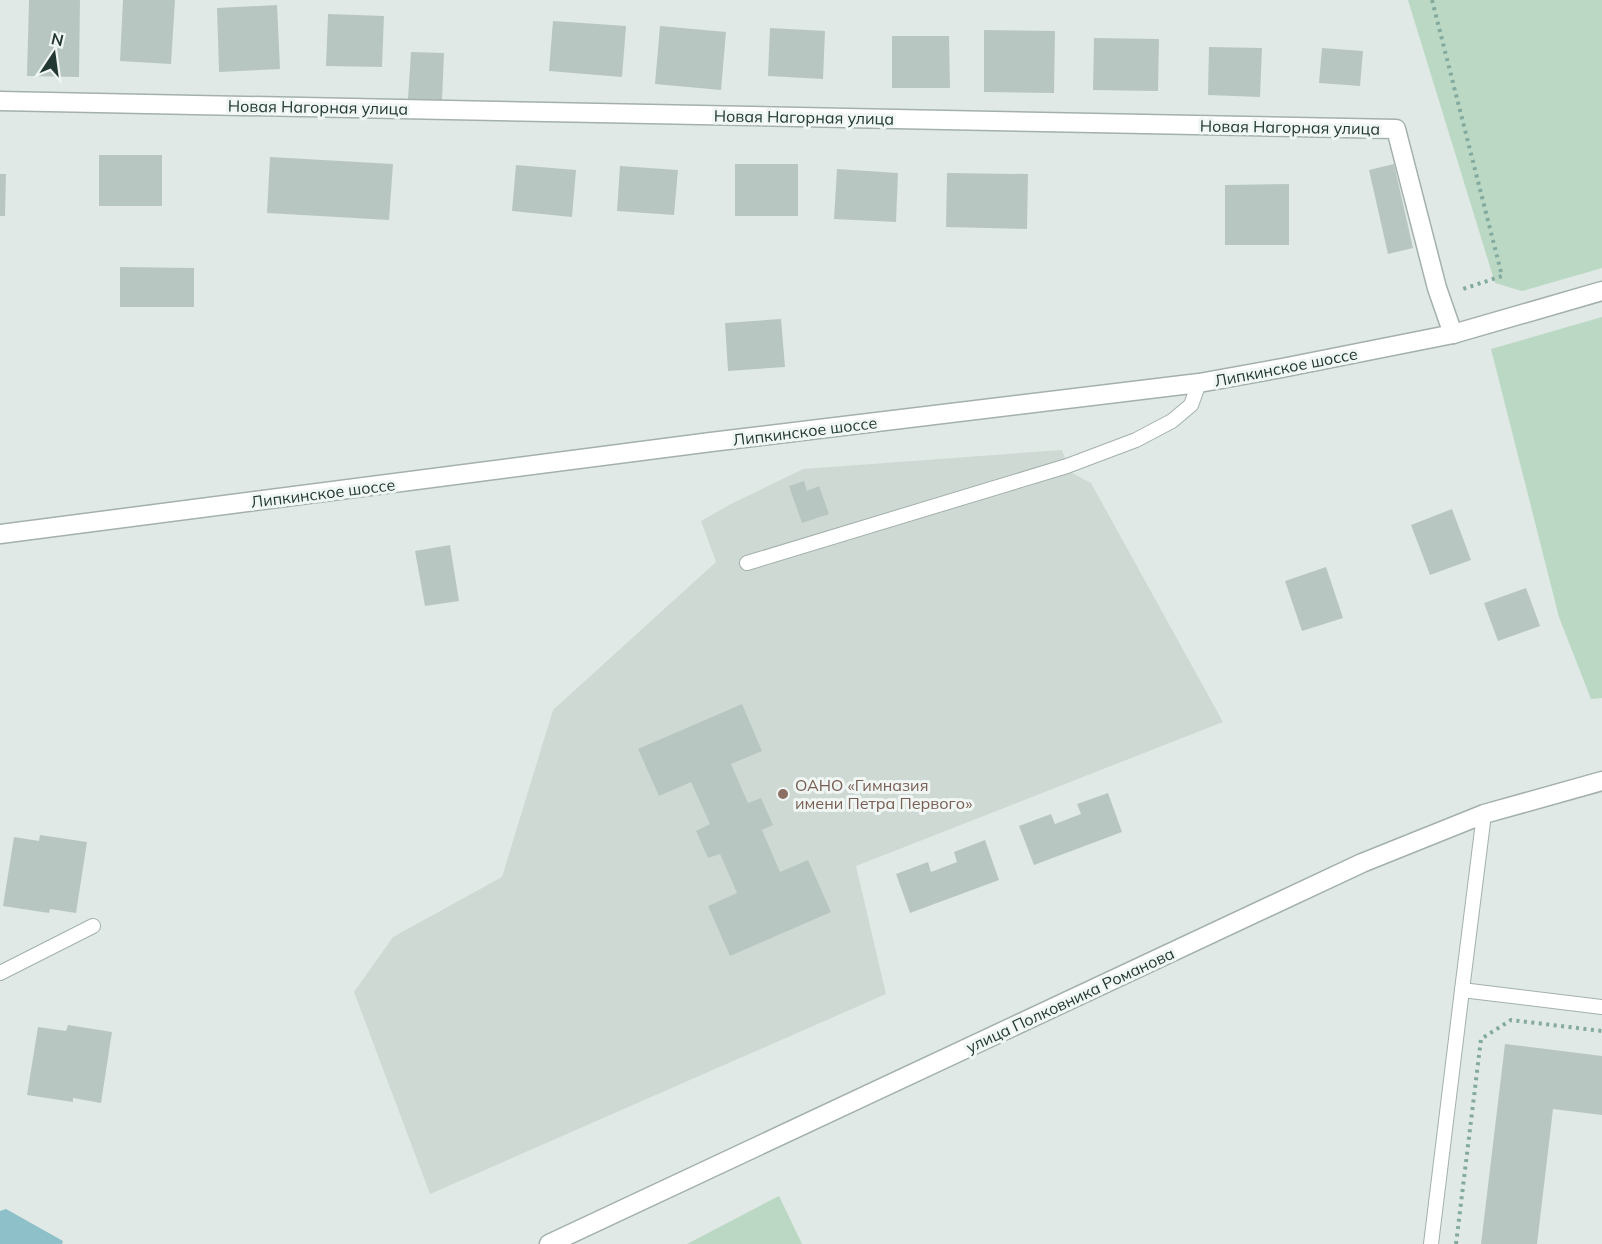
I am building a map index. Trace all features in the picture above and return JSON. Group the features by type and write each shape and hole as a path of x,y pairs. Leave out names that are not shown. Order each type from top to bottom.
{"street":[{"name":"Новая Нагорная улица","path":"0,101 1396,129 1440,297 1453,334"},
{"name":"Липкинское шоссе","path":"0,534 711,442 1199,383 1282,369 1453,334 1602,291"},
{"name":"улица Полковника Романова","path":"549,1244 1362,863 1484,814 1602,781"}],"lane":[{"path":"747,563 1067,466 1136,440 1172,421 1191,405 1199,383"},
{"path":"1431,1244 1484,814"},
{"path":"0,974 93,926"},
{"path":"1462,990 1602,1007"}],"path":[{"path":"1432,0 1502,276 1440,297"},
{"path":"1456,1244 1481,1039 1511,1020 1602,1031"}],"shaded area":[{"name":"ОАНО «Гимназия имени Петра Первого»","path":"1062,450 1070,472 1091,483 1223,722 856,866 886,994 430,1194 354,992 393,937 502,877 553,710 716,562 701,521 803,469"}],"green space":[{"path":"1408,0 1602,0 1602,268 1522,291 1495,283"},
{"path":"1602,317 1602,698 1591,699 1559,617 1491,349"},
{"path":"779,1196 802,1244 687,1244"}],"water":[{"path":"6,1209 63,1241 62,1244 0,1244 0,1211"}],"building":[{"path":"29,0 80,0 79,77 27,76"},
{"path":"123,0 175,0 171,64 120,61"},
{"path":"277,5 280,69 219,72 217,8"},
{"path":"328,14 384,16 382,67 326,66"},
{"path":"553,21 626,26 622,77 549,71"},
{"path":"660,26 726,32 721,90 655,84"},
{"path":"770,28 825,31 823,79 768,76"},
{"path":"984,30 1055,31 1054,93 984,92"},
{"path":"892,36 949,36 950,88 892,88"},
{"path":"1094,38 1159,39 1158,91 1093,90"},
{"path":"1209,47 1262,48 1260,97 1208,95"},
{"path":"1322,48 1363,51 1360,86 1319,83"},
{"path":"411,52 444,53 442,101 408,99"},
{"path":"99,155 162,155 162,206 99,206"},
{"path":"270,157 393,164 389,220 267,213"},
{"path":"735,164 798,164 798,216 735,216"},
{"path":"1394,164 1413,248 1388,254 1369,170"},
{"path":"516,165 576,170 572,217 512,211"},
{"path":"620,166 678,170 674,215 617,211"},
{"path":"837,169 898,173 896,222 834,219"},
{"path":"947,173 1028,174 1027,229 946,227"},
{"path":"0,174 6,174 5,216 0,216"},
{"path":"1289,184 1289,245 1225,245 1225,185"},
{"path":"120,267 194,268 194,307 120,307"},
{"path":"781,319 785,367 728,371 725,323"},
{"path":"804,481 807,491 819,486 829,514 802,523 789,486"},
{"path":"1452,509 1471,560 1430,575 1411,525"},
{"path":"450,545 459,601 425,606 415,551"},
{"path":"1326,567 1343,618 1302,631 1285,581"},
{"path":"1526,588 1540,626 1498,641 1484,603"},
{"path":"742,704 762,751 731,764 748,803 761,798 773,825 762,830 780,872 808,860 831,912 730,956 708,906 737,893 720,854 708,858 696,831 710,824 691,782 659,796 638,749"},
{"path":"1108,793 1122,832 1034,865 1019,826 1051,814 1055,824 1081,814 1077,804"},
{"path":"40,835 87,842 76,913 50,909 49,913 3,906 14,837 39,841"},
{"path":"985,840 999,880 910,913 896,874 928,862 931,872 957,862 954,852"},
{"path":"68,1025 112,1032 101,1103 73,1098 73,1102 27,1095 38,1027 66,1031"},
{"path":"1505,1044 1602,1056 1602,1115 1553,1109 1537,1244 1481,1244"}],"place":[{"name":"ОАНО «Гимназия имени Петра Первого»","path":"783,794"}]}
